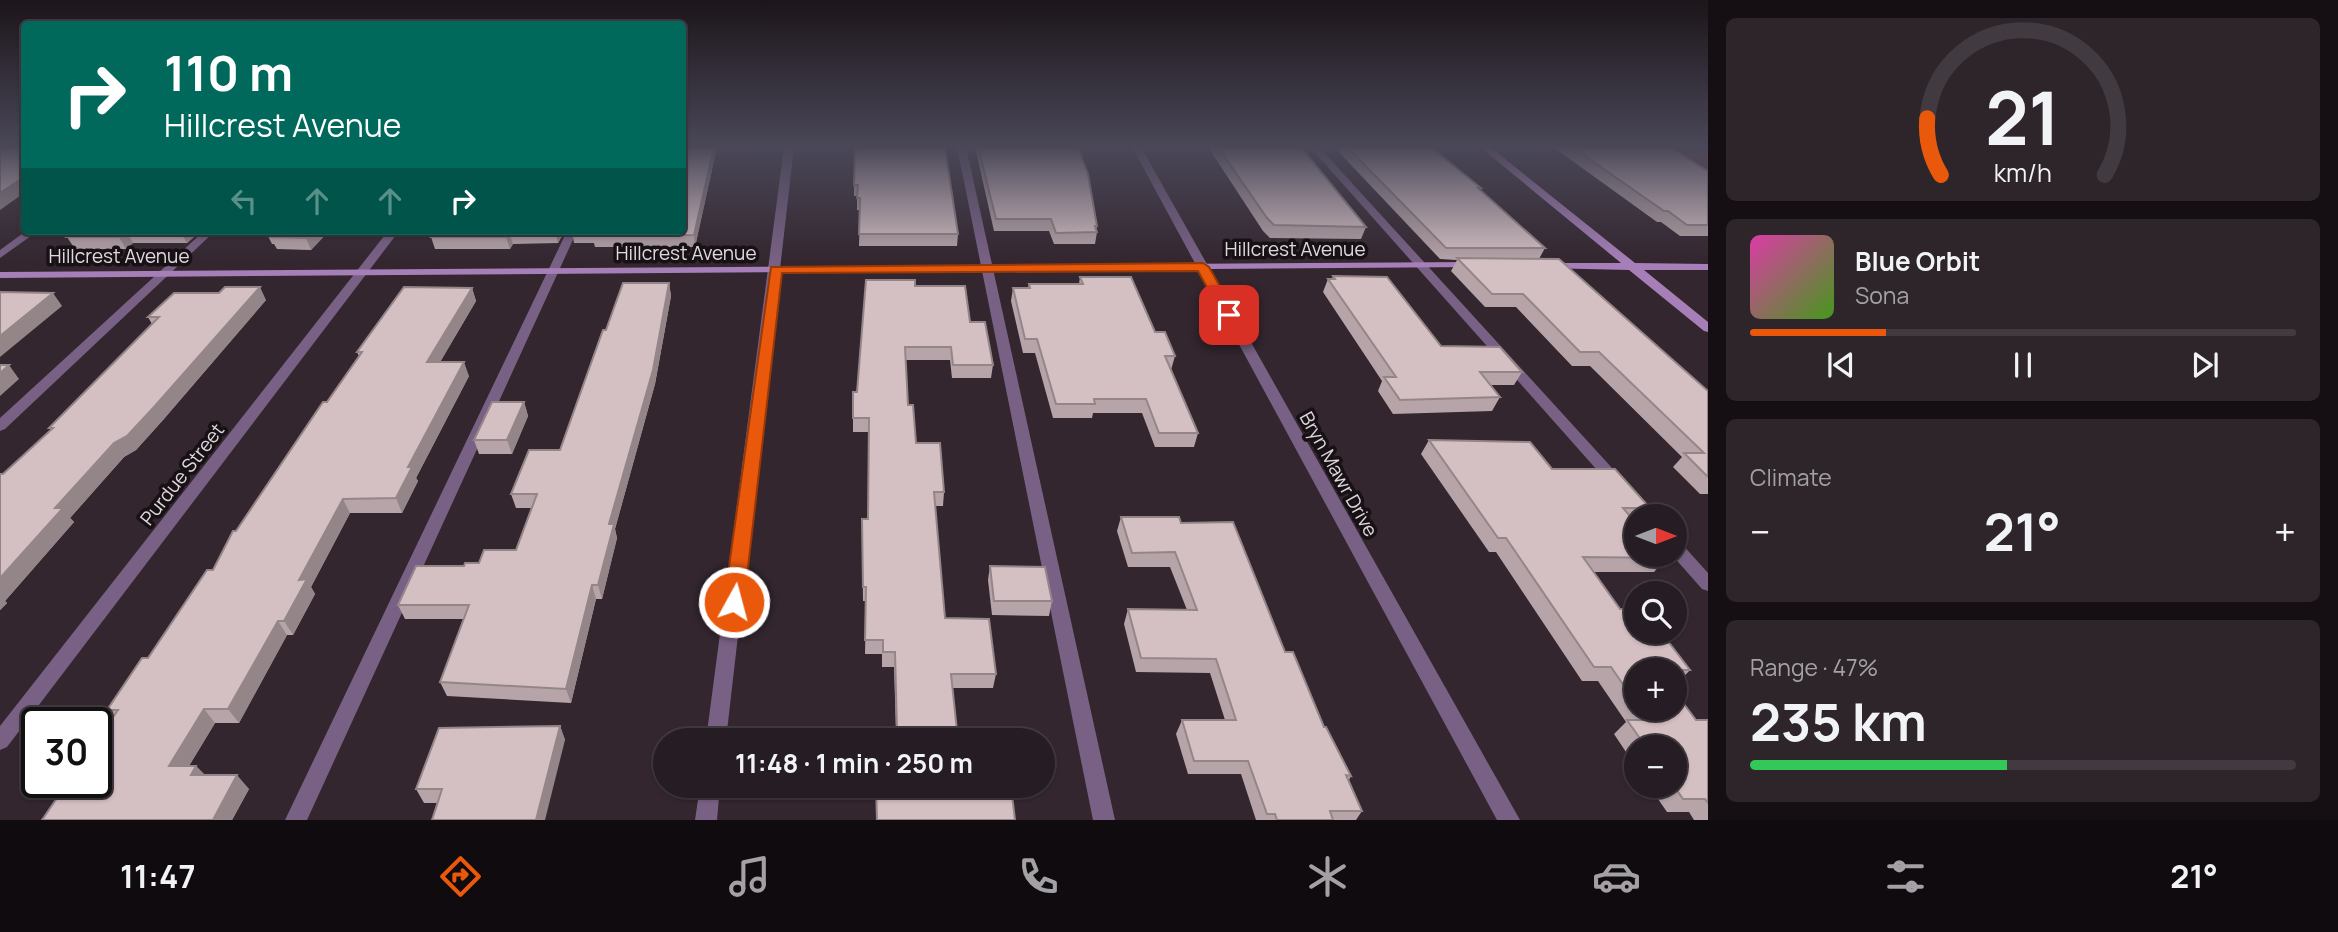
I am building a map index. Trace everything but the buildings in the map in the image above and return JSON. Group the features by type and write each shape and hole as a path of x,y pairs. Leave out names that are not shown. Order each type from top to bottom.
{"street":[{"path":"718,728 785,185"},
{"path":"969,185 1104,820"},
{"name":"Bryn Mawr Drive","path":"1157,185 1509,820"},
{"path":"1349,185 1629,496"},
{"path":"1532,185 1708,328"},
{"path":"0,255 28,235"},
{"path":"0,426 206,235"},
{"name":"Purdue Street","path":"0,741 391,235"},
{"path":"296,820 570,235"},
{"name":"Hillcrest Avenue","path":"0,275 1491,265"},
{"path":"1533,265 1708,267"},
{"path":"1687,560 1708,584"},
{"path":"706,820 709,798"}],"route":[{"path":"734,602 776,270 1203,267 1229,315"}]}
